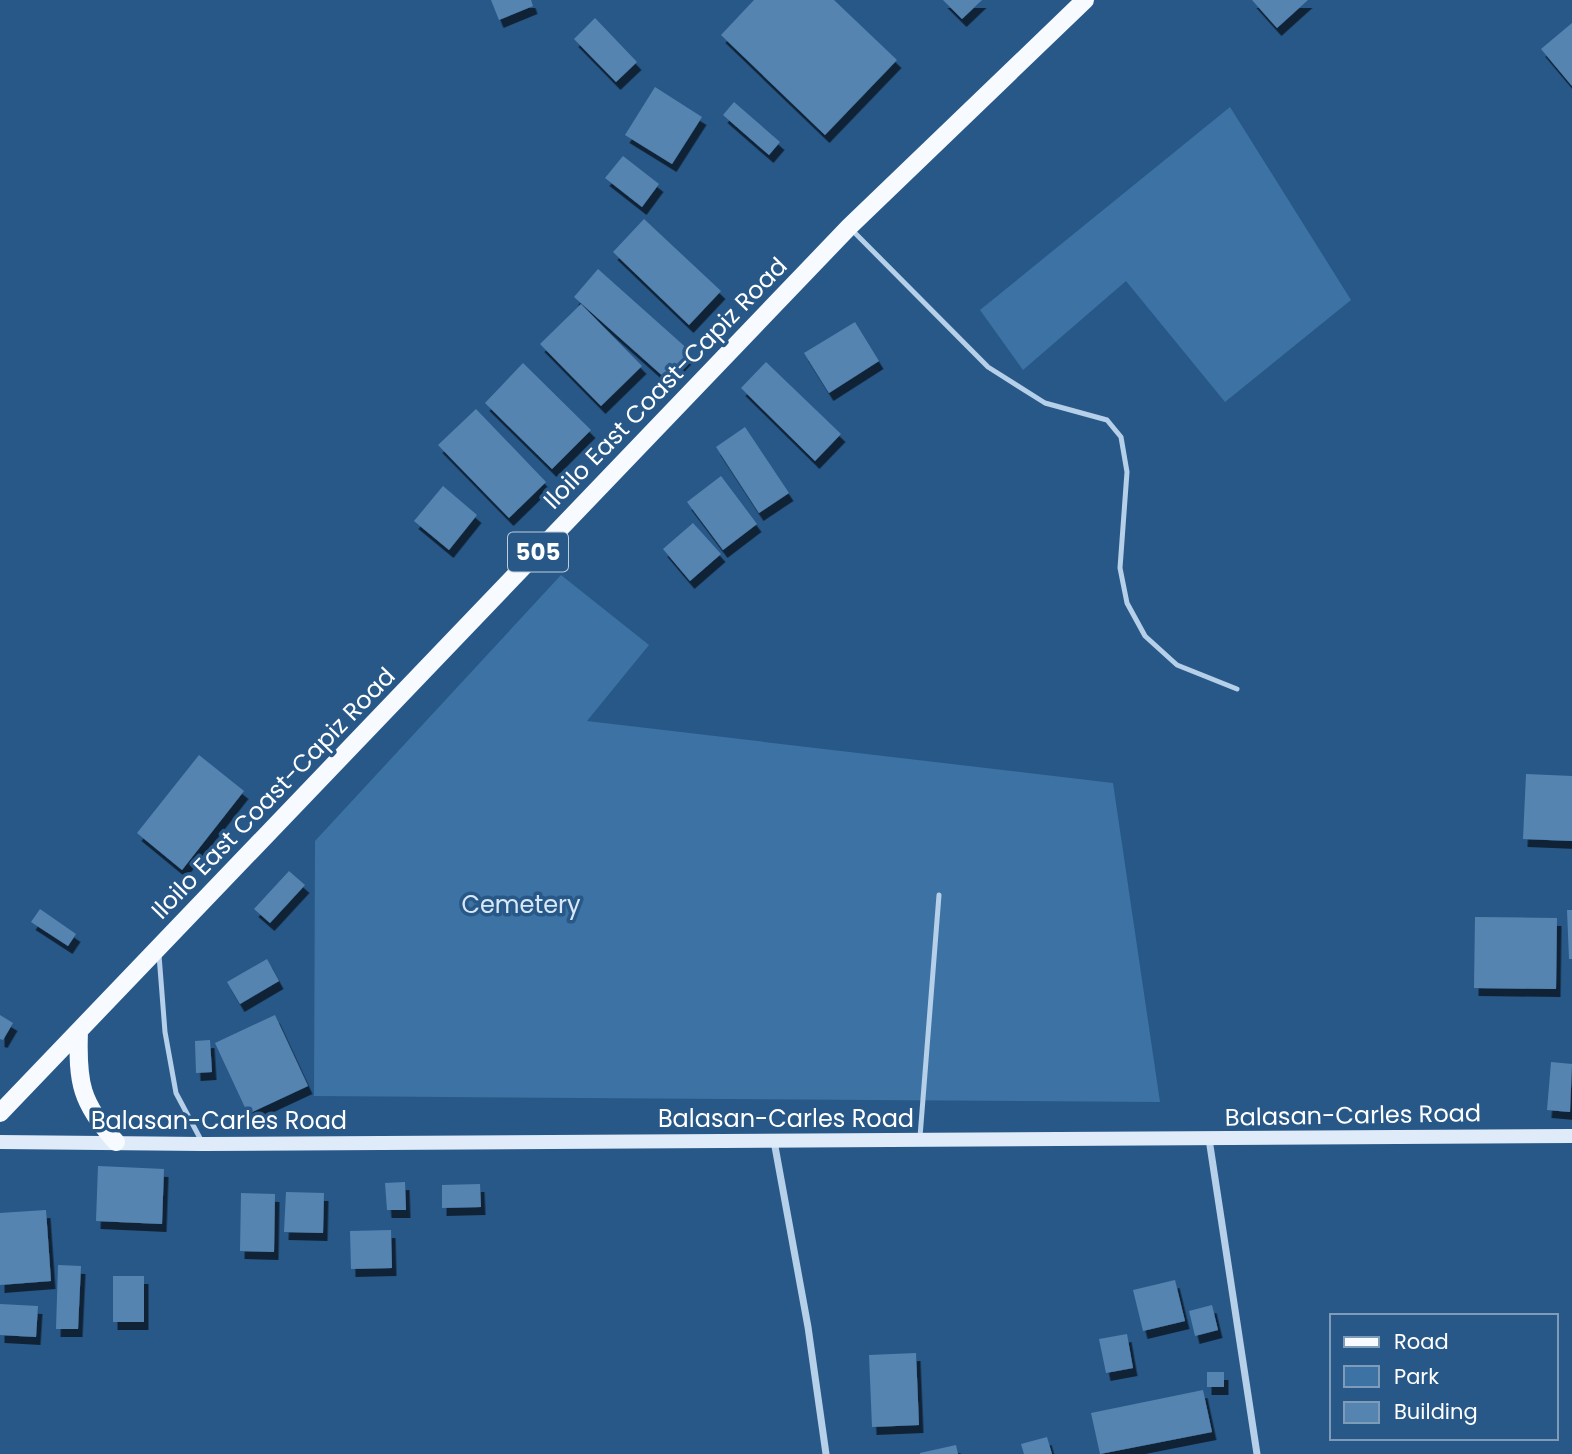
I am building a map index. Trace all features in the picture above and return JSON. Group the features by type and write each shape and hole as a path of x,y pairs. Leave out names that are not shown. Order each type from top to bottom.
{"main road":[{"name":"Iloilo East Coast-Capiz Road","path":"0,1114 849,227 1085,0"},
{"path":"79,1031 80,1081 87,1102 98,1121 116,1142"},
{"name":"Balasan-Carles Road","path":"0,1142 203,1144 1209,1139 1570,1132"}],"street":[{"path":"1209,1139 1257,1454"},
{"path":"774,1140 808,1326 826,1454"}],"lane":[{"path":"849,227 988,367 1045,403 1108,420 1121,437 1128,472 1121,568 1128,603 1145,636 1177,665 1237,689"},
{"path":"920,1140 939,895"},
{"path":"159,948 165,1032 176,1093 203,1144"}],"green space":[{"path":"1230,107 1351,300 1225,402 1126,281 1023,370 980,310"},
{"name":"Cemetery","path":"561,575 649,645 587,721 1113,783 1160,1102 314,1096 315,841"}],"building":[{"path":"491,0 531,0 533,6 499,20"},
{"path":"754,0 834,0 897,60 825,135 721,35"},
{"path":"943,0 982,0 962,19"},
{"path":"1252,0 1308,0 1277,28"},
{"path":"595,18 637,62 616,82 574,39"},
{"path":"1572,23 1572,86 1541,49"},
{"path":"655,87 702,117 672,164 625,135"},
{"path":"734,102 780,142 769,155 723,115"},
{"path":"623,156 659,184 642,207 605,178"},
{"path":"644,219 721,291 689,325 613,252"},
{"path":"598,269 691,352 666,379 574,297"},
{"path":"581,304 642,366 601,406 540,344"},
{"path":"855,322 879,361 829,393 804,353"},
{"path":"766,362 841,434 815,461 741,388"},
{"path":"523,363 591,430 552,469 485,403"},
{"path":"476,409 546,482 509,518 438,445"},
{"path":"745,427 789,493 759,513 716,447"},
{"path":"721,476 757,524 723,550 687,502"},
{"path":"443,486 477,515 449,550 414,521"},
{"path":"693,523 721,554 690,581 663,549"},
{"path":"199,755 244,791 182,870 137,833"},
{"path":"1526,774 1572,776 1572,841 1523,839"},
{"path":"289,871 305,885 270,923 254,909"},
{"path":"40,909 76,934 68,946 31,922"},
{"path":"1567,910 1572,910 1572,959 1569,959"},
{"path":"1475,917 1557,918 1556,989 1474,988"},
{"path":"267,959 279,981 240,1004 227,982"},
{"path":"0,1015 13,1023 3,1040 0,1039"},
{"path":"275,1015 308,1086 248,1114 215,1043"},
{"path":"210,1040 212,1072 196,1073 195,1041"},
{"path":"1551,1062 1572,1064 1570,1112 1547,1110"},
{"path":"98,1166 164,1169 162,1224 96,1221"},
{"path":"405,1182 406,1210 387,1210 385,1183"},
{"path":"480,1184 481,1207 442,1208 442,1185"},
{"path":"286,1192 324,1193 323,1233 284,1232"},
{"path":"241,1193 275,1194 274,1252 240,1251"},
{"path":"46,1210 51,1281 0,1285 0,1213"},
{"path":"391,1230 392,1268 351,1269 350,1231"},
{"path":"58,1265 81,1266 78,1329 56,1329"},
{"path":"113,1276 144,1276 144,1322 113,1322"},
{"path":"1175,1280 1185,1321 1143,1331 1133,1290"},
{"path":"0,1304 38,1306 36,1337 0,1335"},
{"path":"1212,1305 1218,1330 1195,1336 1189,1311"},
{"path":"1127,1334 1133,1368 1106,1373 1099,1339"},
{"path":"916,1353 919,1425 872,1427 869,1355"},
{"path":"1207,1372 1224,1372 1224,1387 1207,1387"},
{"path":"1203,1390 1212,1432 1100,1454 1091,1413"},
{"path":"1047,1437 1052,1454 1024,1454 1021,1444"},
{"path":"956,1445 958,1454 920,1454 920,1453"}]}
